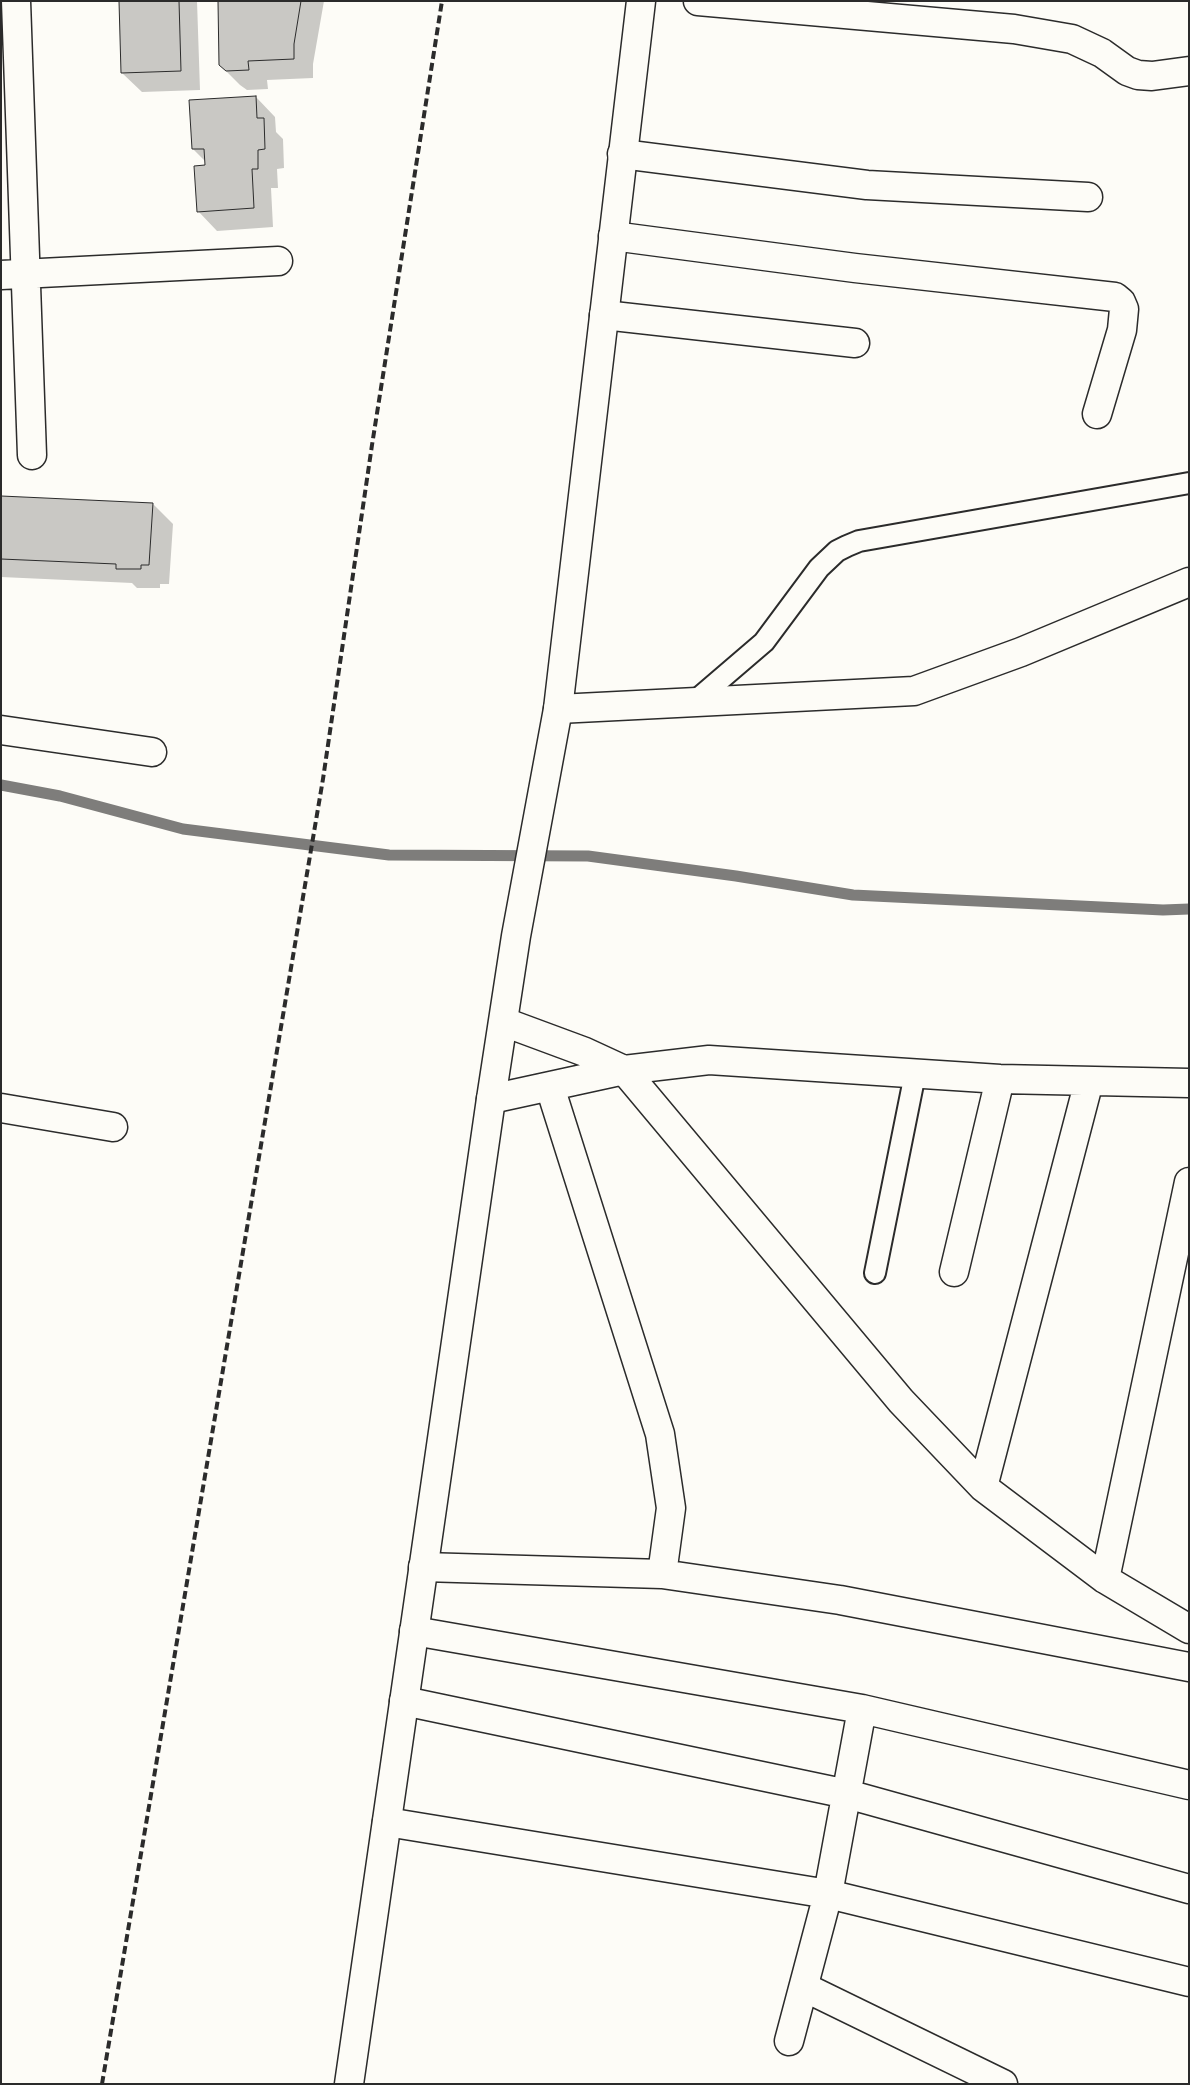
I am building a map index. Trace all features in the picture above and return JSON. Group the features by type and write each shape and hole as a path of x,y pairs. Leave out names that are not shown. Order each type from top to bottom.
{"street":[{"path":"16,1 14,275 32,455"},
{"path":"349,2084 491,1099 516,936 558,709 622,154 642,1"},
{"path":"698,1 1014,29 1072,39 1102,53 1127,71 1138,75 1152,76 1189,71"},
{"path":"622,154 867,185 1088,197"},
{"path":"613,236 855,268 1115,297 1121,302 1124,309 1122,330 1097,414"},
{"path":"14,275 278,261"},
{"path":"604,315 855,343"},
{"path":"558,709 914,691 1021,652 1189,582"},
{"path":"1,730 152,752"},
{"path":"504,1022 585,1052 624,1070 901,1400 983,1486 1105,1579 1189,1629"},
{"path":"491,1099 624,1070 709,1060 1000,1079 1189,1083"},
{"path":"954,1272 1000,1079"},
{"path":"983,1486 1089,1081"},
{"path":"550,1087 660,1434 670,1508 662,1574"},
{"path":"1,1108 113,1128"},
{"path":"1105,1579 1189,1182"},
{"path":"423,1567 662,1574 840,1600 1189,1667"},
{"path":"414,1631 862,1709 1189,1785"},
{"path":"404,1701 847,1794 1189,1889"},
{"path":"789,2041 828,1894 862,1709"},
{"path":"386,1822 828,1894 1189,1982"},
{"path":"804,1987 1003,2084"}],"lane":[{"path":"694,702 768,639 819,568 837,551 847,546 859,541 1189,483"},
{"path":"875,1273 915,1074"}],"building":[{"path":"119,1 179,1 181,71 121,73"},
{"path":"218,1 301,1 294,44 294,59 248,61 249,70 226,71 219,65"},
{"path":"256,96 257,118 264,118 265,149 258,150 258,169 252,169 254,208 197,212 194,166 205,165 204,149 192,149 189,100"},
{"path":"1,496 153,503 149,565 141,565 141,569 116,569 116,564 1,559"}],"waterway":[{"path":"1,785 60,796 183,829 389,855 588,856 736,876 853,895 1163,910 1189,909"}],"railway":[{"path":"102,2084 323,779 372,445 442,1"}]}
